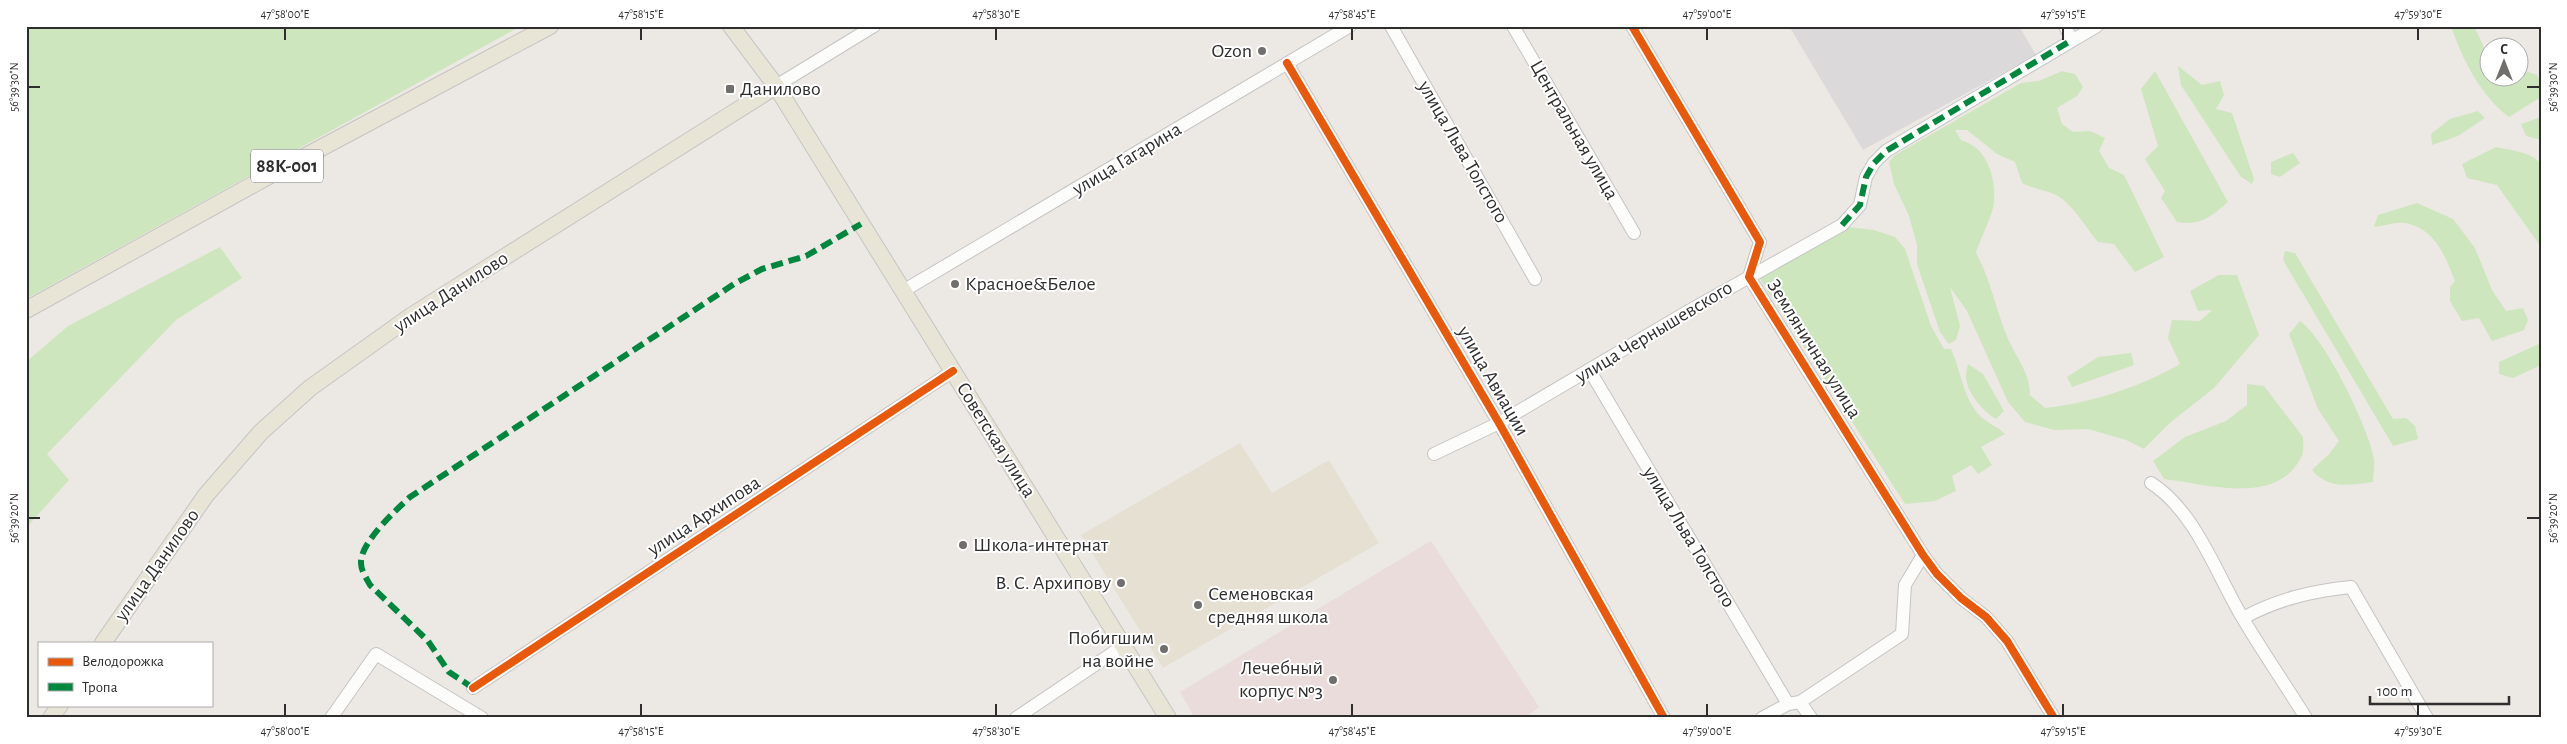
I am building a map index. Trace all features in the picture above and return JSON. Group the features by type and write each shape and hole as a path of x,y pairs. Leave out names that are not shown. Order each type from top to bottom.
{"main road":[{"name":"88К-001","path":"26,310 274,173 550,26"},
{"name":"Советская улица","path":"731,26 776,86 1168,718"},
{"name":"улица Данилово","path":"104,642 206,495 242,452 310,388 411,316 776,86"},
{"path":"51,718 59,706"}],"street":[{"name":"улица Данилово","path":"776,86 874,26"},
{"name":"улица Гагарина","path":"903,291 1350,26"},
{"name":"улица Льва Толстого","path":"1391,26 1535,279"},
{"name":"Центральная улица","path":"1513,26 1634,233"},
{"name":"Земляничная улица","path":"1632,26 1760,242 1750,277 1923,555 1937,574 1961,598 1986,616 2007,641 2054,718"},
{"path":"2065,26 2072,40"},
{"name":"улица Чернышевского","path":"1434,454 1499,423 1687,312 1842,225 1860,205 1866,177 1874,163 1886,151 2097,26"},
{"name":"улица Авиации","path":"1287,63 1499,423 1664,718"},
{"name":"улица Архипова","path":"472,688 953,371"},
{"name":"улица Льва Толстого","path":"1590,371 1794,703 1812,718"},
{"path":"2151,483 2166,493 2184,513 2242,618 2306,718"},
{"path":"1762,718 1794,703 1902,634 1905,585 1923,555"},
{"path":"2242,618 2264,606 2288,597 2310,592 2352,587 2427,718"},
{"path":"1016,718 1123,646"},
{"path":"331,718 376,654 482,718"}],"shaded area":[{"path":"1789,26 2019,26 2036,55 1863,150"},
{"name":"Семеновская средняя школа","path":"1240,443 1272,493 1329,460 1379,543 1163,668 1081,535"},
{"path":"1431,541 1539,707 1525,718 1195,718 1180,692"}],"green space":[{"path":"26,26 521,26 26,299"},
{"path":"2451,26 2474,26 2480,39 2480,86 2467,64"},
{"path":"2178,66 2202,85 2220,81 2224,95 2216,109 2232,113 2254,179 2252,184 2241,177 2181,85"},
{"path":"2062,71 2075,74 2083,87 2077,96 2057,108 2062,124 2073,132 2090,131 2105,138 2099,151 2109,168 2124,175 2164,257 2135,272 2114,244 2098,242 2062,198 2022,183 2015,162 1997,154 1967,130 1955,130 1961,140 1977,149 1983,156 1991,173 1994,202 1976,253 1986,275 2009,341 2026,374 2030,395 2045,408 2062,406 2132,387 2180,364 2168,338 2172,320 2200,321 2212,310 2198,311 2190,291 2219,275 2237,275 2259,335 2214,388 2171,422 2144,449 2126,440 2088,429 2054,430 2025,422 2008,402 1967,311 1950,287 1960,326 1956,340 1949,344 1940,332 1917,264 1917,245 1909,216 1894,184 1889,162 1895,155 2021,83 2039,81"},
{"path":"2155,71 2228,202 2205,219 2192,223 2177,222 2161,198 2165,191 2145,159 2158,146 2141,89"},
{"path":"2530,73 2537,75 2541,83 2541,97 2509,117 2481,88 2530,88"},
{"path":"2478,111 2485,118 2458,136 2432,145 2431,134 2450,119"},
{"path":"2541,117 2541,140 2526,136 2521,124"},
{"path":"2496,147 2527,154 2541,164 2541,247 2497,185 2467,178 2462,164"},
{"path":"2293,153 2300,163 2280,177 2271,174 2271,162"},
{"path":"2417,203 2453,219 2475,248 2492,290 2506,311 2523,308 2528,320 2524,330 2492,341 2479,318 2462,321 2450,301 2450,287 2455,281 2443,253 2432,237 2416,226 2405,223 2374,227 2378,215"},
{"path":"1847,227 1874,230 1895,237 1905,249 1931,326 1944,349 1951,349 1966,393 1974,409 1980,416 2005,434 1981,447 1992,465 1978,474 1971,465 1952,476 1956,491 1935,501 1905,504 1758,276"},
{"path":"220,247 242,278 176,320 47,454 69,480 26,528 26,362 68,326"},
{"path":"2285,251 2295,253 2393,419 2406,418 2415,426 2418,439 2393,446 2283,260"},
{"path":"2300,321 2321,345 2355,406 2374,459 2373,482 2340,485 2325,481 2312,470 2329,454 2339,441 2318,409 2289,334"},
{"path":"2541,343 2541,365 2513,378 2499,374 2499,362"},
{"path":"2131,353 2134,365 2072,387 2067,377 2098,357"},
{"path":"1968,364 1983,374 2004,411 1996,419 1981,407 1972,395 1967,382"},
{"path":"2247,384 2264,386 2303,437 2303,454 2291,472 2276,482 2259,487 2220,487 2164,479 2153,461 2185,437 2226,421 2247,405"}],"marked path":[{"path":"1842,225 1860,205 1866,177 1874,163 1886,151 2072,40"},
{"path":"473,688 449,672 428,641 370,585 364,575 361,563 362,555 372,537 410,497 734,284 762,269 806,256 861,224"}],"cycle path":[{"path":"1632,26 1760,242 1749,277 1923,555 1937,574 1961,598 1986,617 2007,641 2054,718"},
{"path":"1287,63 1499,423 1664,718"},
{"path":"473,688 953,371"}],"place":[{"name":"Ozon","path":"1262,51"},
{"name":"Данилово","path":"730,89"},
{"name":"Красное&Белое","path":"955,284"},
{"name":"Школа-интернат","path":"963,545"},
{"name":"В. С. Архипову","path":"1121,583"},
{"name":"Семеновская средняя школа","path":"1198,605"},
{"name":"Побигшим на войне","path":"1164,649"},
{"name":"Лечебный корпус №3","path":"1333,680"}]}
